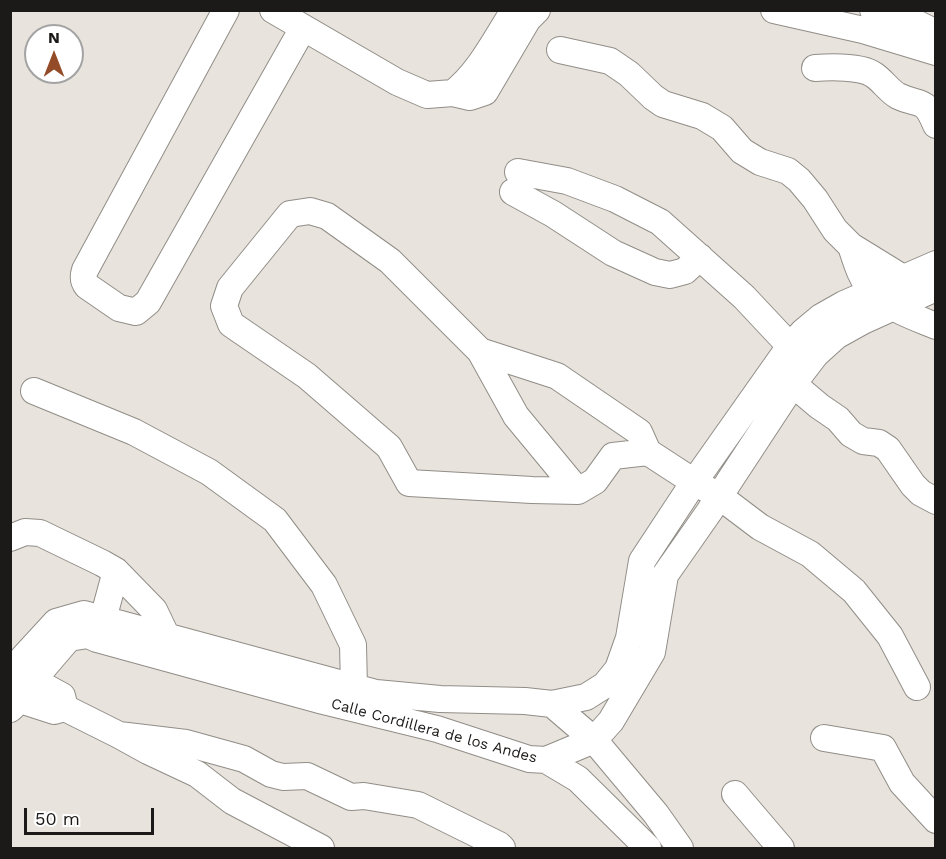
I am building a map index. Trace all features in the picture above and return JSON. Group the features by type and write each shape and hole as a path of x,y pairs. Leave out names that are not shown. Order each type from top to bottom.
{"street":[{"path":"226,10 83,274 87,286 119,308 136,312 148,302 303,28"},
{"path":"273,10 398,81 428,95 453,93 470,97 485,92 524,13"},
{"path":"774,10 863,30 933,38"},
{"path":"873,10 916,23 933,38"},
{"path":"560,50 610,61 629,74 663,104 702,116 722,128 742,152 760,162 788,171 815,199 835,230 851,246 924,291"},
{"path":"814,68 837,67 872,73 897,96 922,103 930,111 936,125"},
{"path":"700,257 685,271 670,275 655,272 613,253 553,214 516,182 567,181 615,199 660,222 700,257 744,297 790,346"},
{"path":"578,491 516,416 480,351 390,261 327,216 310,211 290,214 230,288 224,306 231,324 306,376 389,447 409,483 578,491 596,481 613,456 648,452"},
{"path":"851,246 859,271 872,291 893,307 936,326"},
{"name":"Calle Cordillera de los Andes","path":"326,691 354,688 375,693 440,699 552,704 586,697 605,685 618,669 629,638 642,561 689,490 778,384 836,336 924,291 936,264"},
{"name":"Calle Cordillera de los Andes","path":"16,687 56,622 84,614 100,629 326,691 530,759 546,760 594,740 611,721 652,652 665,575 714,504 778,384 790,346 821,317 872,291 924,291"},
{"path":"480,351 557,376 639,432 648,452 689,490 810,554 854,591 890,636 917,687"},
{"path":"778,384 838,419 850,434 863,441 879,443 888,449 921,493 936,501"},
{"path":"34,391 134,432 209,472 275,520 324,585 353,645 354,688"},
{"path":"10,538 25,532 40,533 116,571 154,610 166,647"},
{"path":"100,629 116,571"},
{"path":"16,687 54,711 65,708 197,774 232,801 321,849"},
{"path":"437,729 440,699"},
{"path":"552,704 594,740 656,814 674,845"},
{"path":"119,735 186,743 244,759 271,774 283,777 306,776 345,796 364,796 418,806 499,845 502,849"},
{"path":"824,738 883,748 903,783 936,820"},
{"path":"546,760 578,779 646,847 656,814"},
{"path":"735,794 780,849"}]}
